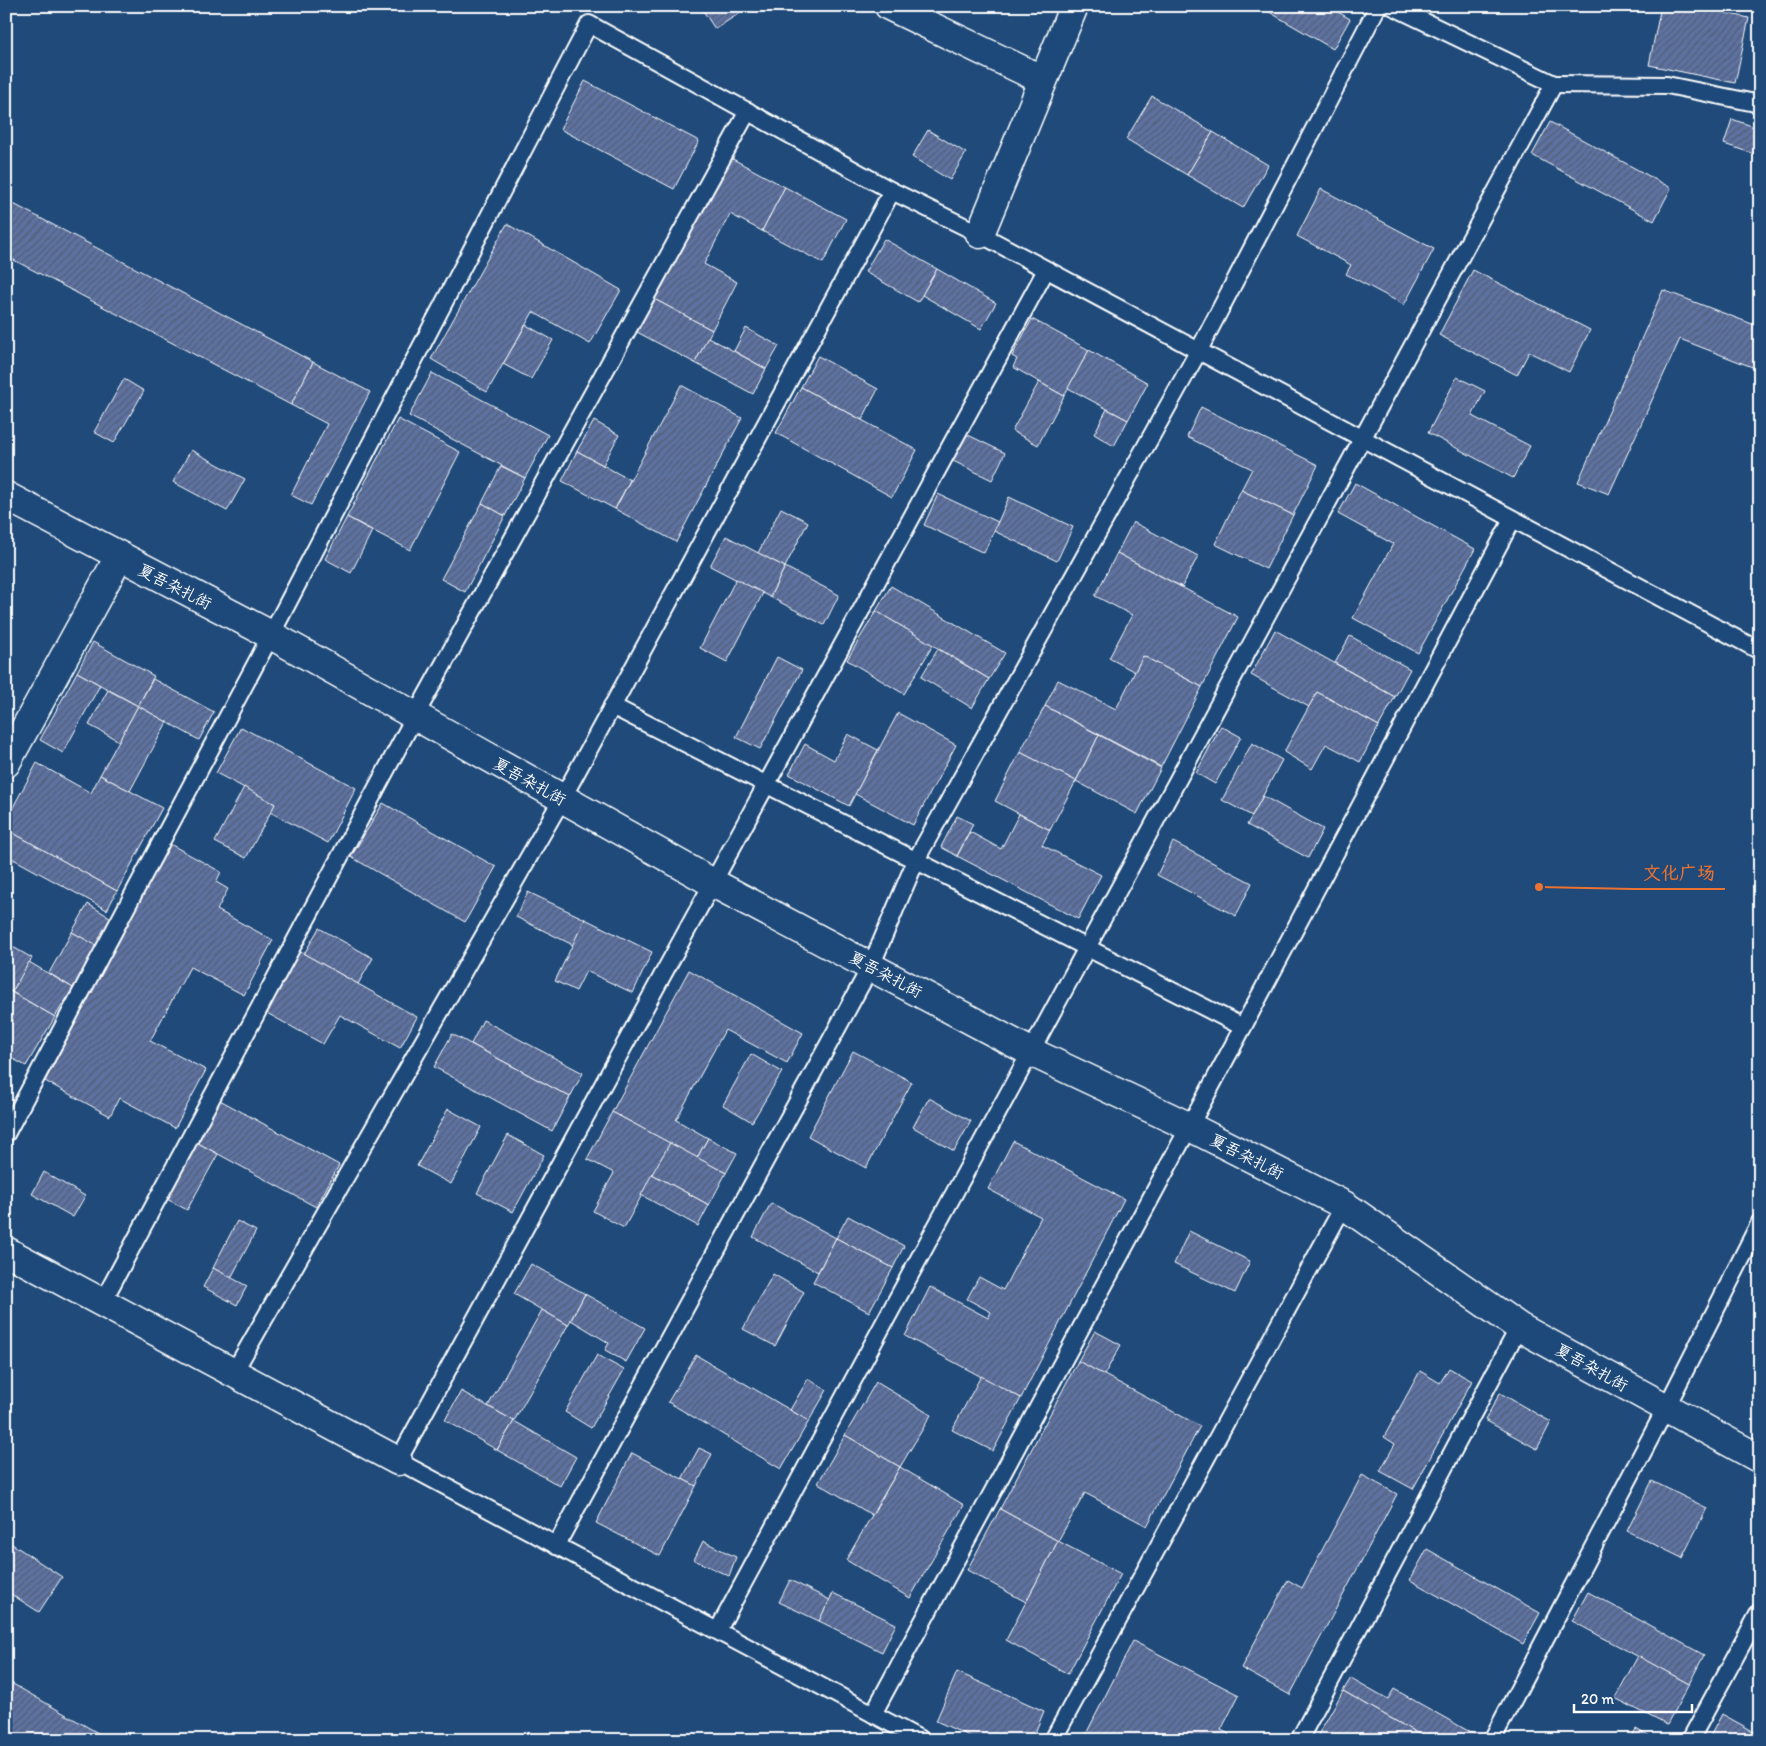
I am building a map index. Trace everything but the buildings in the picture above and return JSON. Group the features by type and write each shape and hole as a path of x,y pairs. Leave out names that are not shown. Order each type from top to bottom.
{"main road":[{"path":"889,6 1043,80"},
{"path":"980,234 1074,6"},
{"name":"夏吾杂扎街","path":"6,496 119,557 271,635 715,884 1029,1051 1188,1126 1344,1206 1519,1327 1760,1459"},
{"path":"6,762 119,557"},
{"path":"6,1251 398,1461"}],"lane":[{"path":"556,1546 870,966 916,860 1198,352 1378,6"},
{"path":"1392,6 1554,84 1667,86 1760,104"},
{"path":"6,1134 271,635 589,24 892,190 980,234 1760,651"},
{"path":"718,1630 1029,1051 1363,440 1554,84"},
{"path":"102,1303 415,716 748,110"},
{"path":"234,1372 562,798 892,190"},
{"path":"922,1740 398,1461 715,884 766,785 1046,270"},
{"path":"873,1714 1188,1126 1243,1028 1512,520"},
{"path":"612,706 1243,1028"},
{"path":"1053,1740 1344,1206"},
{"path":"1492,1740 1666,1408 1760,1222"},
{"path":"1299,1740 1519,1327"},
{"path":"1690,1740 1760,1611"}],"place":[{"name":"文化广场","path":"1539,887"}]}
